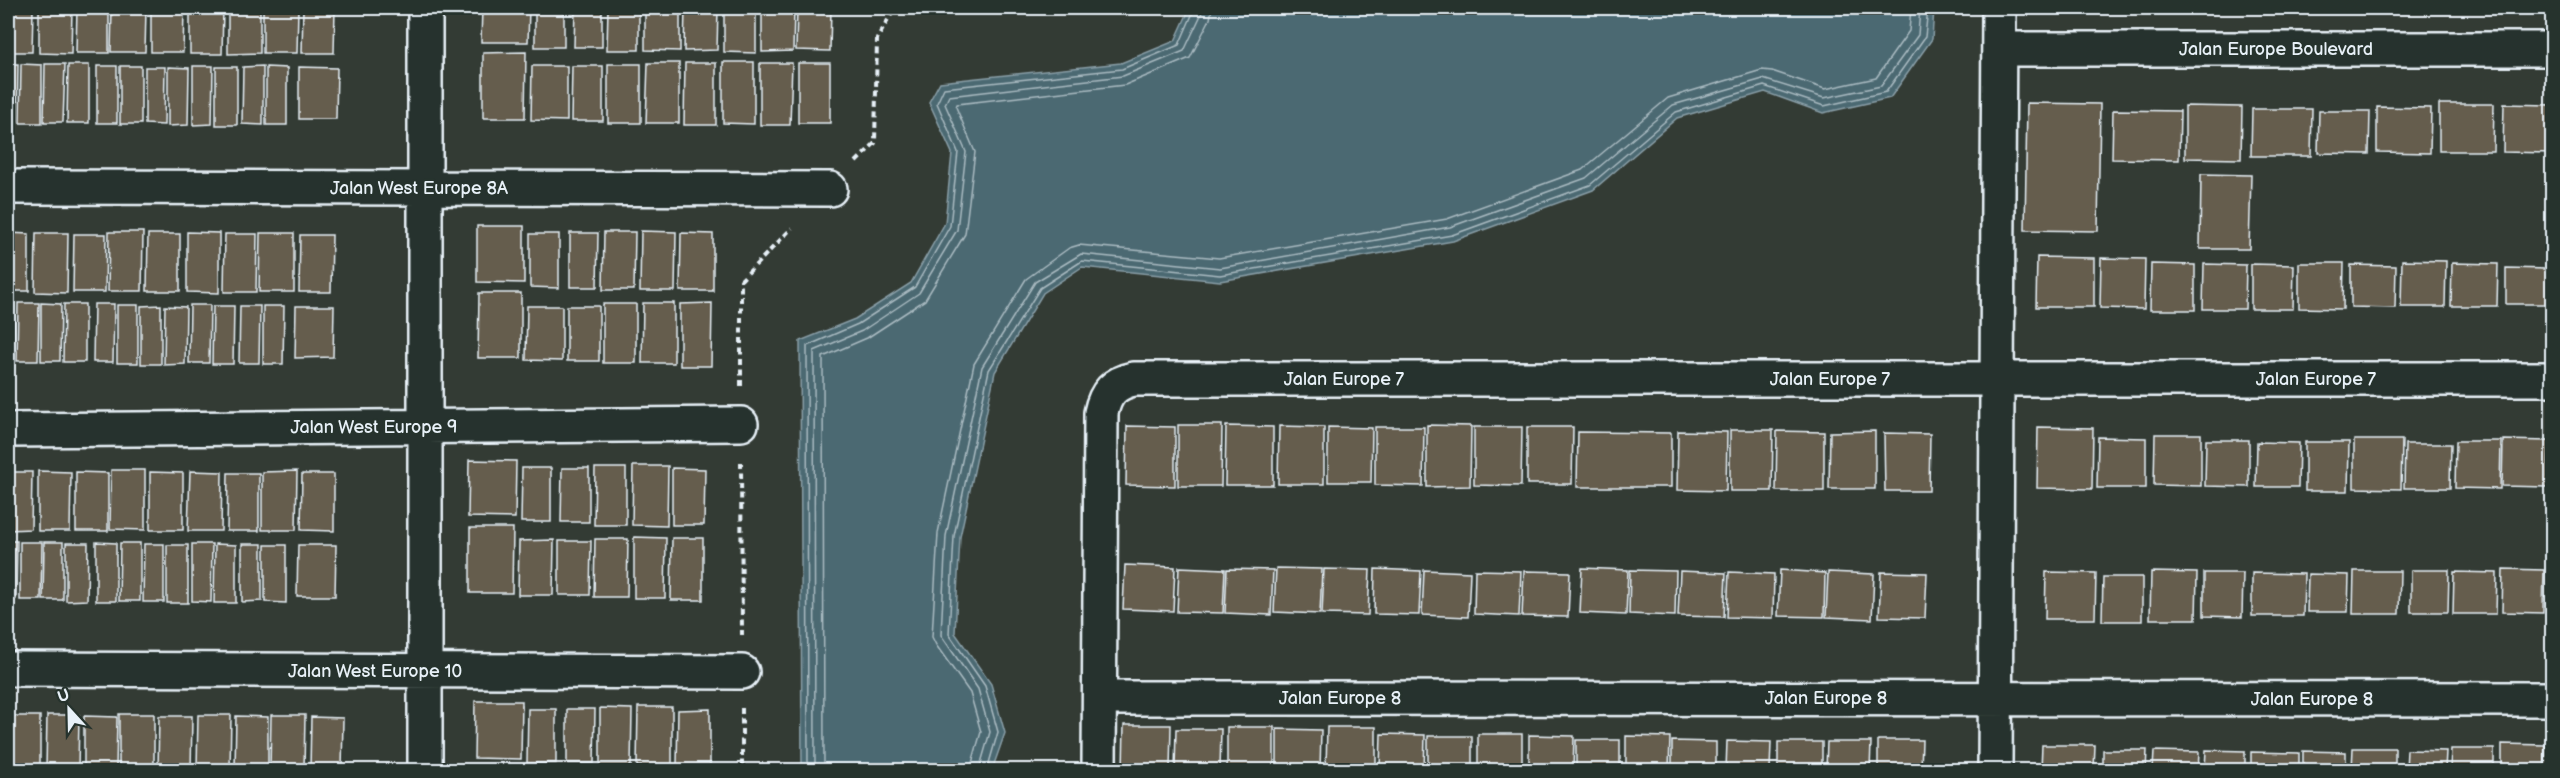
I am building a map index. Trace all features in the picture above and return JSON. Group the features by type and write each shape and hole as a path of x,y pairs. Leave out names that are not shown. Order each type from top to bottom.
{"street":[{"path":"425,8 425,771"},
{"path":"1995,771 1999,8"},
{"name":"Jalan Europe Boulevard","path":"1999,49 2553,49"},
{"name":"Jalan West Europe 8A","path":"8,187 830,189"},
{"name":"Jalan Europe 7","path":"1100,698 1101,413 1103,400 1121,381 1134,379 2553,379"},
{"name":"Jalan West Europe 9","path":"8,430 741,424"},
{"name":"Jalan West Europe 10","path":"8,669 742,672"},
{"path":"1099,771 1100,698"},
{"name":"Jalan Europe 8","path":"1100,698 2553,699"}],"path":[{"path":"742,771 741,280 875,144 877,39 895,8"}],"water":[{"path":"1190,8 1934,8 1932,39 1890,98 1823,113 1765,92 1677,118 1593,190 1453,241 1220,281 1082,267 1043,293 995,372 960,537 955,633 991,684 1005,733 992,770 802,770 800,341 855,319 911,283 945,223 952,153 929,102 940,82 1121,63 1175,41"}],"building":[{"path":"8,8 33,8 32,52 8,52"},
{"path":"39,8 72,8 71,54 39,53"},
{"path":"77,8 109,8 109,53 76,53"},
{"path":"112,8 146,8 145,52 111,52"},
{"path":"151,8 184,8 183,52 151,52"},
{"path":"190,8 223,8 222,54 190,54"},
{"path":"228,8 260,8 260,53 228,54"},
{"path":"263,8 298,8 297,53 263,53"},
{"path":"303,8 335,8 334,53 302,53"},
{"path":"482,8 529,8 528,42 481,42"},
{"path":"535,8 564,8 564,47 535,47"},
{"path":"575,8 602,8 602,47 574,47"},
{"path":"608,8 639,8 639,50 607,50"},
{"path":"645,8 680,8 680,51 645,50"},
{"path":"685,8 718,8 717,50 684,51"},
{"path":"724,8 756,8 756,53 724,52"},
{"path":"762,8 794,8 793,51 762,52"},
{"path":"797,8 831,8 830,51 796,50"},
{"path":"526,52 525,118 483,118 483,53"},
{"path":"723,62 754,62 754,124 723,123"},
{"path":"648,63 679,63 679,123 646,123"},
{"path":"685,63 716,63 716,125 684,125"},
{"path":"760,63 792,63 790,125 760,125"},
{"path":"798,63 830,63 830,123 798,123"},
{"path":"8,64 18,64 17,122 8,122"},
{"path":"21,64 42,65 42,123 20,123"},
{"path":"45,64 65,64 63,122 44,122"},
{"path":"608,64 641,64 641,123 608,123"},
{"path":"68,65 89,65 89,123 67,123"},
{"path":"97,66 117,66 117,123 97,123"},
{"path":"120,66 141,66 141,124 120,124"},
{"path":"193,66 213,66 212,124 193,125"},
{"path":"263,66 263,125 242,124 243,67"},
{"path":"532,66 567,66 567,121 531,120"},
{"path":"572,66 603,66 603,121 571,121"},
{"path":"145,67 165,67 164,125 145,124"},
{"path":"168,67 189,68 188,125 168,126"},
{"path":"216,67 237,67 237,125 216,125"},
{"path":"266,67 287,68 287,125 266,125"},
{"path":"299,67 337,68 336,119 299,119"},
{"path":"2027,103 2100,104 2098,231 2025,230"},
{"path":"2439,104 2494,104 2493,151 2439,151"},
{"path":"2504,104 2552,105 2552,153 2503,152"},
{"path":"2185,106 2242,107 2241,159 2185,158"},
{"path":"2377,107 2431,108 2430,153 2377,152"},
{"path":"2252,109 2312,109 2311,156 2251,156"},
{"path":"2113,110 2180,111 2179,160 2112,159"},
{"path":"2319,111 2370,111 2369,154 2318,153"},
{"path":"2201,174 2251,175 2249,249 2200,249"},
{"path":"477,226 524,226 524,283 477,282"},
{"path":"641,231 676,232 675,291 640,291"},
{"path":"109,232 143,232 142,291 108,291"},
{"path":"187,232 219,233 219,293 187,292"},
{"path":"604,232 635,232 634,290 603,290"},
{"path":"8,233 29,234 29,291 8,291"},
{"path":"36,233 68,233 67,293 35,292"},
{"path":"260,233 294,233 294,292 259,292"},
{"path":"570,233 598,233 597,287 570,287"},
{"path":"681,233 713,234 713,291 680,291"},
{"path":"74,234 106,234 105,292 73,292"},
{"path":"148,234 180,234 180,291 147,291"},
{"path":"225,234 257,234 256,292 224,292"},
{"path":"530,234 559,234 559,288 530,287"},
{"path":"300,235 332,235 331,292 299,292"},
{"path":"2037,257 2094,258 2094,307 2036,307"},
{"path":"2101,258 2145,259 2144,309 2100,308"},
{"path":"2402,260 2446,261 2445,307 2401,307"},
{"path":"2299,263 2344,263 2343,309 2299,308"},
{"path":"2452,263 2498,264 2497,306 2451,306"},
{"path":"2151,264 2195,265 2195,310 2150,310"},
{"path":"2204,264 2246,265 2245,309 2203,309"},
{"path":"2251,264 2294,265 2293,309 2251,309"},
{"path":"2351,265 2396,266 2395,308 2351,307"},
{"path":"2506,268 2548,269 2547,304 2506,304"},
{"path":"479,293 521,293 521,358 478,358"},
{"path":"8,303 14,303 14,361 8,360"},
{"path":"18,303 39,303 38,361 17,361"},
{"path":"41,303 61,304 60,361 41,361"},
{"path":"643,303 674,303 674,363 642,363"},
{"path":"712,303 711,366 680,366 680,304"},
{"path":"64,304 85,304 85,362 63,362"},
{"path":"94,304 114,304 113,362 93,362"},
{"path":"603,304 636,304 636,363 603,363"},
{"path":"117,305 138,305 138,363 117,363"},
{"path":"161,305 161,364 141,364 141,306"},
{"path":"190,305 210,305 209,363 189,363"},
{"path":"165,306 186,307 185,364 164,365"},
{"path":"213,306 234,306 233,364 212,364"},
{"path":"240,306 260,306 259,363 239,363"},
{"path":"263,306 284,306 283,364 263,364"},
{"path":"296,306 334,306 333,357 295,358"},
{"path":"527,306 562,306 562,361 526,360"},
{"path":"567,306 599,306 599,361 567,361"},
{"path":"1178,425 1222,425 1221,486 1178,486"},
{"path":"1427,425 1471,426 1470,486 1427,487"},
{"path":"1127,426 1175,427 1175,486 1126,485"},
{"path":"1226,426 1273,427 1273,485 1225,485"},
{"path":"1279,426 1324,427 1324,484 1278,484"},
{"path":"1328,427 1372,428 1371,482 1328,482"},
{"path":"1375,427 1424,427 1423,486 1375,485"},
{"path":"1474,427 1522,427 1521,486 1474,485"},
{"path":"1527,427 1573,427 1572,484 1527,484"},
{"path":"2038,427 2093,428 2092,489 2037,488"},
{"path":"1730,430 1773,430 1772,491 1730,491"},
{"path":"1678,431 1727,432 1726,491 1677,490"},
{"path":"1777,431 1824,432 1824,491 1776,491"},
{"path":"1875,431 1875,489 1829,489 1830,432"},
{"path":"1578,432 1671,433 1671,487 1577,487"},
{"path":"1884,433 1930,434 1929,491 1885,491"},
{"path":"2155,434 2201,434 2201,486 2154,485"},
{"path":"2098,437 2146,438 2146,488 2097,488"},
{"path":"2206,440 2249,440 2249,487 2205,486"},
{"path":"2354,440 2402,440 2401,489 2354,488"},
{"path":"2503,440 2549,441 2548,487 2502,486"},
{"path":"2456,441 2501,441 2500,489 2455,488"},
{"path":"2257,442 2299,443 2298,487 2256,487"},
{"path":"2305,442 2349,442 2348,491 2305,491"},
{"path":"2405,444 2451,444 2450,488 2404,488"},
{"path":"469,460 516,461 515,518 468,517"},
{"path":"633,466 668,466 667,526 632,525"},
{"path":"522,468 551,468 551,522 521,522"},
{"path":"562,468 589,468 589,522 561,522"},
{"path":"595,468 626,468 626,525 594,525"},
{"path":"672,468 705,469 704,525 672,525"},
{"path":"111,470 145,470 145,530 110,529"},
{"path":"38,471 71,472 70,531 38,531"},
{"path":"190,471 222,472 221,531 188,531"},
{"path":"297,471 296,530 262,530 262,472"},
{"path":"8,472 32,472 31,529 8,530"},
{"path":"76,472 108,473 108,531 76,531"},
{"path":"150,472 183,473 183,530 150,530"},
{"path":"228,473 259,473 259,531 227,531"},
{"path":"302,474 334,474 334,531 301,530"},
{"path":"470,528 513,528 512,593 470,593"},
{"path":"634,537 666,538 665,598 634,598"},
{"path":"672,538 703,538 703,600 671,600"},
{"path":"595,539 628,539 627,597 594,597"},
{"path":"554,540 553,595 518,595 519,541"},
{"path":"8,541 17,541 16,599 8,599"},
{"path":"559,541 591,541 590,595 559,595"},
{"path":"20,542 42,542 41,600 20,600"},
{"path":"44,542 63,542 63,600 43,600"},
{"path":"96,542 116,543 116,601 96,601"},
{"path":"66,543 88,543 87,600 66,601"},
{"path":"120,543 140,543 140,601 119,601"},
{"path":"144,544 164,544 164,602 143,602"},
{"path":"192,544 212,544 211,602 192,601"},
{"path":"215,544 236,545 236,603 214,603"},
{"path":"242,544 262,544 262,601 242,602"},
{"path":"167,545 188,545 188,603 167,603"},
{"path":"265,545 286,545 286,603 265,602"},
{"path":"298,545 336,545 335,596 297,596"},
{"path":"1125,565 1175,567 1173,611 1123,609"},
{"path":"1179,567 1225,569 1223,613 1177,612"},
{"path":"1276,568 1322,569 1320,614 1274,612"},
{"path":"1582,568 1628,570 1626,615 1580,613"},
{"path":"1227,569 1273,570 1271,615 1225,613"},
{"path":"1324,569 1370,570 1368,615 1322,614"},
{"path":"1375,569 1421,571 1419,615 1374,614"},
{"path":"2503,569 2544,570 2543,613 2502,612"},
{"path":"1424,570 1470,572 1468,617 1422,615"},
{"path":"1475,570 1521,571 1519,616 1474,614"},
{"path":"1630,570 1676,571 1675,616 1629,614"},
{"path":"1780,570 1825,573 1824,617 1778,616"},
{"path":"2411,570 2449,570 2448,612 2411,612"},
{"path":"1524,571 1570,572 1568,617 1522,616"},
{"path":"1680,571 1726,573 1724,617 1678,616"},
{"path":"2354,571 2400,571 2399,614 2353,614"},
{"path":"1729,572 1774,574 1773,618 1727,617"},
{"path":"1828,572 1874,574 1872,619 1826,617"},
{"path":"1881,572 1927,573 1925,618 1879,617"},
{"path":"2046,572 2096,573 2095,619 2045,619"},
{"path":"2151,572 2197,573 2196,619 2150,619"},
{"path":"2454,572 2497,573 2496,614 2453,614"},
{"path":"2204,573 2243,573 2242,617 2204,616"},
{"path":"2252,573 2304,574 2303,616 2252,616"},
{"path":"2308,574 2349,575 2348,612 2307,612"},
{"path":"2103,577 2142,577 2142,621 2102,621"},
{"path":"2550,577 2552,577 2552,612 2549,612"},
{"path":"475,701 522,701 521,759 474,758"},
{"path":"638,707 672,707 672,766 637,766"},
{"path":"600,708 632,709 631,766 600,766"},
{"path":"528,709 556,709 556,763 527,763"},
{"path":"567,709 595,709 594,763 567,763"},
{"path":"710,709 710,767 677,766 678,710"},
{"path":"119,714 154,714 154,770 119,770"},
{"path":"47,715 79,715 78,770 46,770"},
{"path":"198,715 231,715 230,770 197,770"},
{"path":"271,715 305,715 304,770 270,770"},
{"path":"8,716 40,716 40,770 8,770"},
{"path":"84,716 117,717 116,770 84,770"},
{"path":"159,716 192,716 191,770 158,770"},
{"path":"236,716 268,717 268,770 235,770"},
{"path":"311,717 343,718 342,770 310,770"},
{"path":"1124,725 1171,725 1170,770 1123,770"},
{"path":"1227,727 1274,727 1274,770 1227,770"},
{"path":"1327,727 1376,727 1376,770 1326,770"},
{"path":"1176,729 1221,729 1220,770 1175,770"},
{"path":"1277,729 1321,730 1320,770 1277,770"},
{"path":"1381,734 1425,735 1424,770 1380,770"},
{"path":"1478,734 1522,734 1522,770 1478,770"},
{"path":"1529,735 1574,736 1573,770 1529,770"},
{"path":"1428,736 1472,736 1472,770 1428,770"},
{"path":"1626,736 1670,737 1669,770 1626,770"},
{"path":"1576,740 1620,740 1620,770 1576,770"},
{"path":"1878,740 1922,740 1921,770 1878,770"},
{"path":"1672,741 1716,742 1716,770 1672,770"},
{"path":"1727,741 1771,742 1770,770 1726,770"},
{"path":"1778,742 1822,742 1822,770 1778,770"},
{"path":"1827,742 1871,742 1870,770 1826,770"},
{"path":"2502,744 2545,745 2545,770 2502,770"},
{"path":"2042,745 2095,745 2094,770 2041,770"},
{"path":"2353,748 2395,748 2395,770 2352,770"},
{"path":"2451,749 2494,749 2494,770 2450,770"},
{"path":"2103,750 2147,750 2146,770 2103,770"},
{"path":"2206,750 2245,751 2245,770 2205,770"},
{"path":"2407,750 2446,751 2445,770 2406,770"},
{"path":"2154,751 2199,752 2198,770 2153,770"},
{"path":"2303,751 2346,752 2346,770 2303,770"},
{"path":"2251,752 2299,753 2299,770 2251,770"},
{"path":"476,768 518,769 518,770 476,770"}]}
